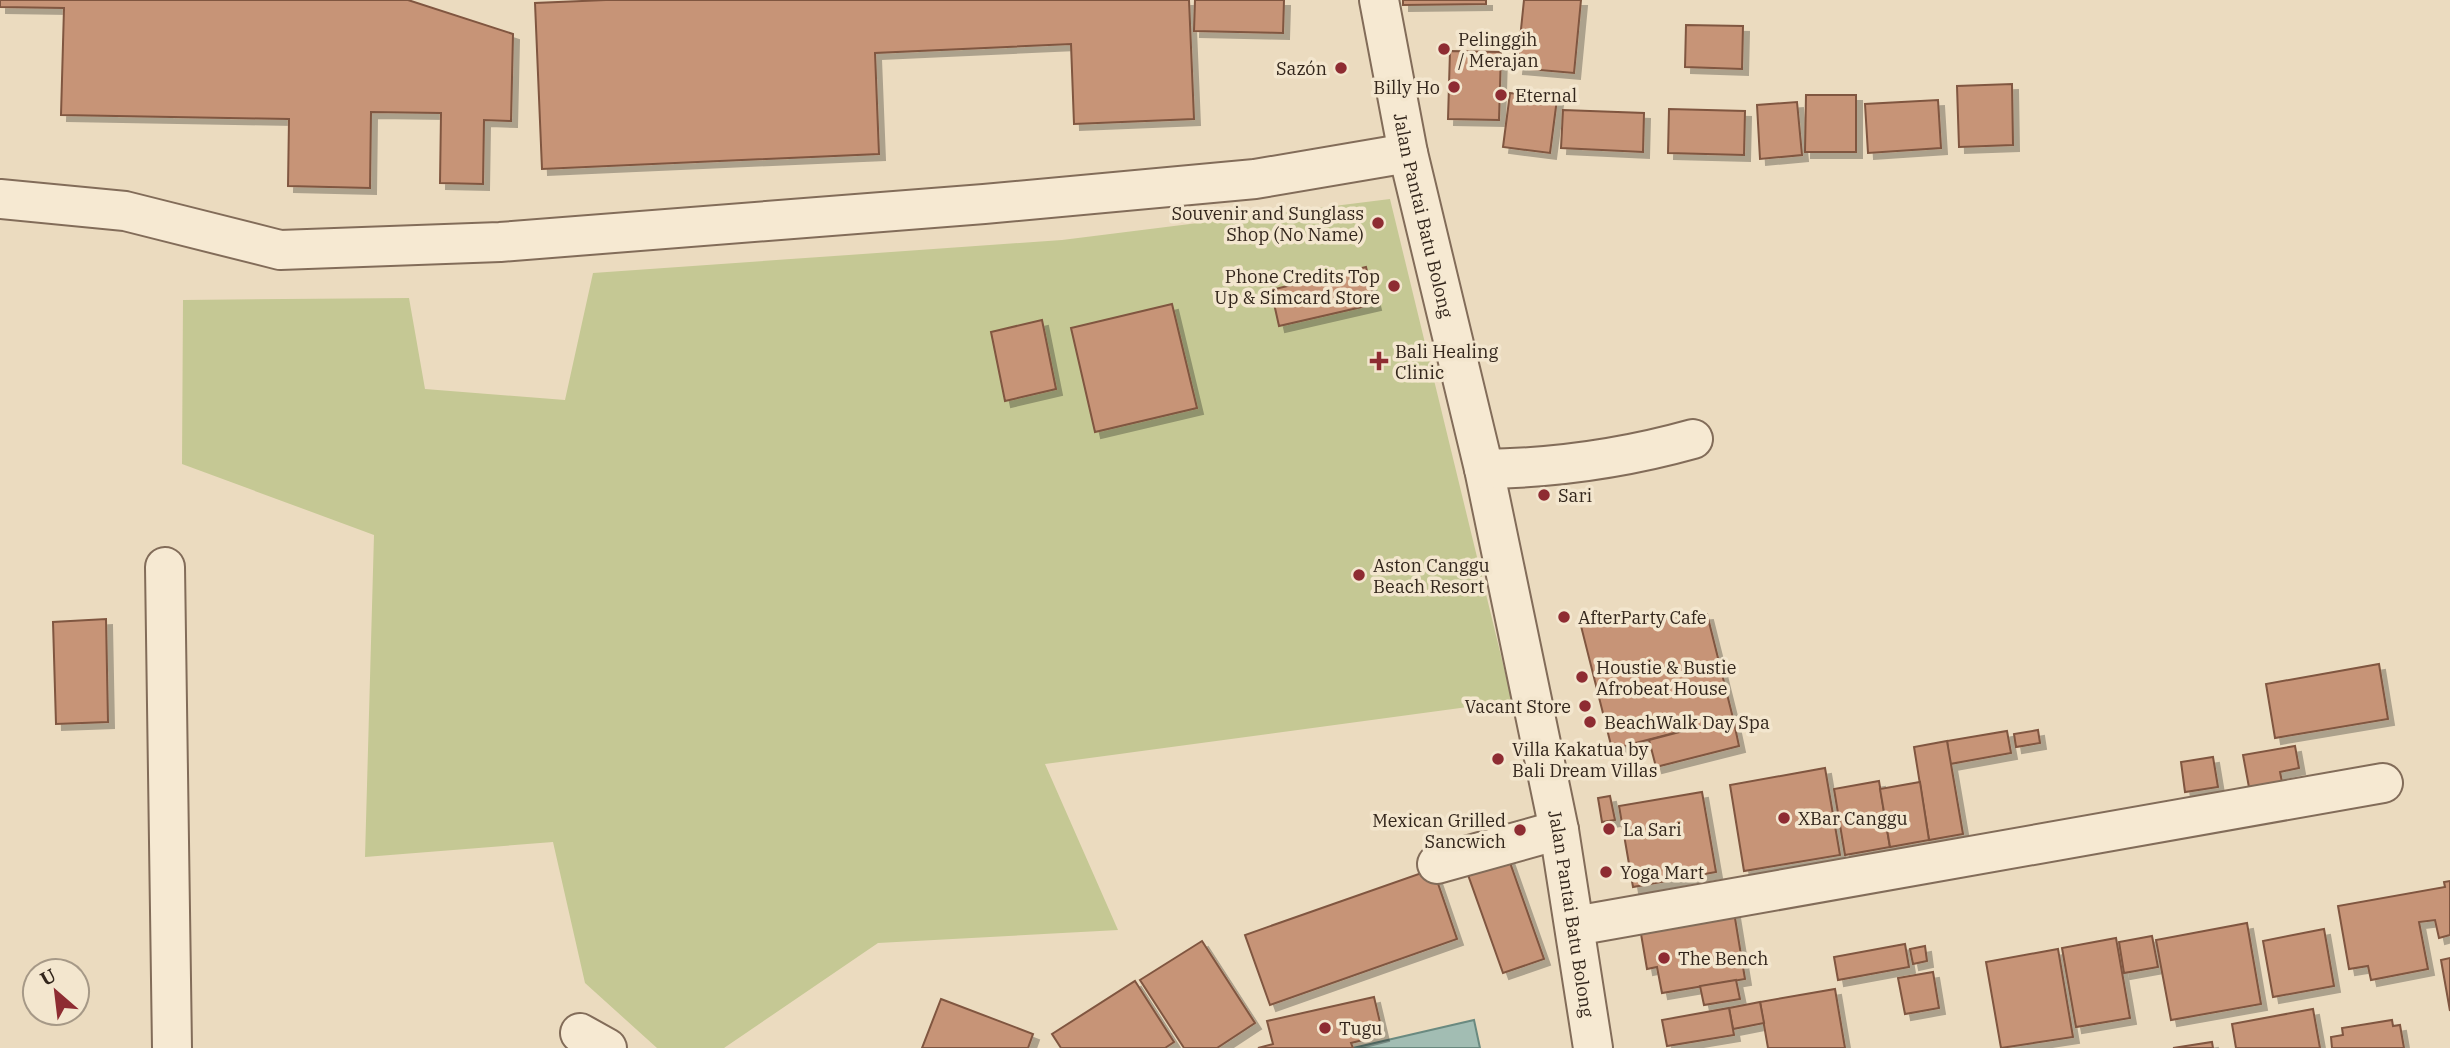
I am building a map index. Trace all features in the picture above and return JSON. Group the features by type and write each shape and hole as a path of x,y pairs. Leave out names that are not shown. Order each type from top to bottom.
{"street":[{"name":"Jalan Pantai Batu Bolong","path":"1379,0 1408,153 1483,470 1559,830 1594,1048"},
{"path":"0,199 125,211 280,250 500,242 970,205 1255,179 1408,153"},
{"path":"1483,470 1517,469 1644,453 1693,439"},
{"path":"165,568 172,1048"},
{"path":"1575,926 2384,783"},
{"path":"1437,863 1559,830"}],"green space":[{"path":"1390,199 1512,701 1045,764 1118,930 878,943 724,1048 657,1048 585,983 553,842 365,857 374,535 182,464 183,300 409,298 425,389 565,400 593,273 1062,240"}],"shaded area":[{"path":"1474,1020 1480,1048 1353,1048"}],"building":[{"path":"0,0 408,0 513,34 511,121 484,120 483,184 440,183 441,113 371,112 370,188 288,186 289,119 61,115 64,8 0,7"},
{"path":"606,0 1189,0 1194,119 1074,124 1071,44 875,53 879,154 542,169 535,3"},
{"path":"1195,0 1284,0 1283,33 1194,31"},
{"path":"1403,0 1486,0 1486,4 1403,5"},
{"path":"1524,0 1581,0 1574,73 1517,68"},
{"path":"1686,25 1743,26 1742,69 1685,67"},
{"path":"1450,51 1501,52 1499,120 1448,119"},
{"path":"2012,84 2013,145 1959,147 1957,86"},
{"path":"1510,93 1557,99 1550,153 1503,147"},
{"path":"1806,95 1856,95 1856,152 1805,152"},
{"path":"1938,100 1941,148 1868,153 1865,104"},
{"path":"1797,102 1802,155 1760,159 1757,105"},
{"path":"1669,109 1745,111 1744,155 1668,153"},
{"path":"1563,110 1644,113 1643,152 1561,148"},
{"path":"1366,267 1375,304 1279,326 1271,290"},
{"path":"1172,304 1197,408 1095,432 1071,328"},
{"path":"1042,320 1056,389 1005,401 991,332"},
{"path":"1707,614 1733,718 1612,749 1581,626"},
{"path":"106,619 108,722 56,724 53,622"},
{"path":"2379,664 2388,719 2275,738 2266,684"},
{"path":"1733,718 1739,746 1656,767 1649,740"},
{"path":"2038,730 2040,743 2016,747 2014,734"},
{"path":"2007,731 2011,753 1950,764 1947,741"},
{"path":"1947,741 1963,834 1929,840 1914,747"},
{"path":"2295,746 2299,768 2280,772 2284,792 2251,798 2243,755"},
{"path":"2213,757 2218,787 2185,792 2181,762"},
{"path":"1825,768 1840,855 1744,871 1730,785"},
{"path":"1879,781 1890,847 1845,855 1834,789"},
{"path":"1920,782 1929,840 1890,847 1880,789"},
{"path":"1702,792 1716,872 1633,887 1619,806"},
{"path":"1610,796 1615,820 1602,822 1598,798"},
{"path":"1508,857 1544,959 1503,973 1467,872"},
{"path":"1433,869 1457,939 1270,1005 1245,935"},
{"path":"2450,881 2450,935 2439,938 2435,920 2419,922 2428,969 2371,980 2368,966 2349,969 2338,906 2445,887 2444,882"},
{"path":"1732,900 1745,979 1662,993 1657,967 1647,969 1640,928"},
{"path":"2247,923 2261,1004 2171,1020 2156,940"},
{"path":"2324,929 2334,986 2273,997 2263,941"},
{"path":"2152,936 2158,967 2124,973 2119,942"},
{"path":"2116,938 2130,1018 2076,1027 2062,948"},
{"path":"1202,941 1255,1023 1217,1048 1184,1048 1140,980"},
{"path":"1905,944 1909,967 1838,980 1834,957"},
{"path":"1925,946 1927,961 1913,964 1910,949"},
{"path":"2058,949 2073,1037 2001,1048 1986,962"},
{"path":"2450,958 2450,1011 2441,960"},
{"path":"1933,972 1939,1008 1905,1014 1898,978"},
{"path":"1736,980 1740,999 1704,1005 1700,986"},
{"path":"1135,981 1174,1042 1165,1048 1061,1048 1052,1034"},
{"path":"1835,989 1845,1048 1768,1048 1760,1002"},
{"name":"Tugu","path":"1374,997 1383,1035 1351,1043 1353,1048 1258,1048 1273,1044 1267,1021"},
{"path":"941,999 1033,1034 1028,1048 922,1048"},
{"path":"1760,1002 1764,1023 1733,1029 1729,1008"},
{"path":"1729,1008 1734,1035 1667,1046 1662,1020"},
{"path":"2313,1009 2320,1048 2236,1048 2232,1024"},
{"path":"2392,1020 2393,1026 2400,1025 2404,1048 2332,1048 2331,1037 2343,1035 2342,1028"},
{"path":"2212,1042 2213,1048 2173,1048"}],"place":[{"name":"Pelinggih / Merajan","path":"1444,49"},
{"name":"Sazón","path":"1341,68"},
{"name":"Billy Ho","path":"1454,87"},
{"name":"Eternal","path":"1501,95"},
{"name":"Souvenir and Sunglass Shop (No Name)","path":"1378,223"},
{"name":"Phone Credits Top Up & Simcard Store","path":"1394,286"},
{"name":"Bali Healing Clinic","path":"1379,361"},
{"name":"Sari","path":"1544,495"},
{"name":"Aston Canggu Beach Resort","path":"1359,575"},
{"name":"AfterParty Cafe","path":"1564,617"},
{"name":"Houstie & Bustie Afrobeat House","path":"1582,677"},
{"name":"Vacant Store","path":"1585,706"},
{"name":"BeachWalk Day Spa","path":"1590,722"},
{"name":"Villa Kakatua by Bali Dream Villas","path":"1498,759"},
{"name":"XBar Canggu","path":"1784,818"},
{"name":"La Sari","path":"1609,829"},
{"name":"Mexican Grilled Sancwich","path":"1520,830"},
{"name":"Yoga Mart","path":"1606,872"},
{"name":"The Bench","path":"1664,958"},
{"name":"Tugu","path":"1325,1028"}]}
